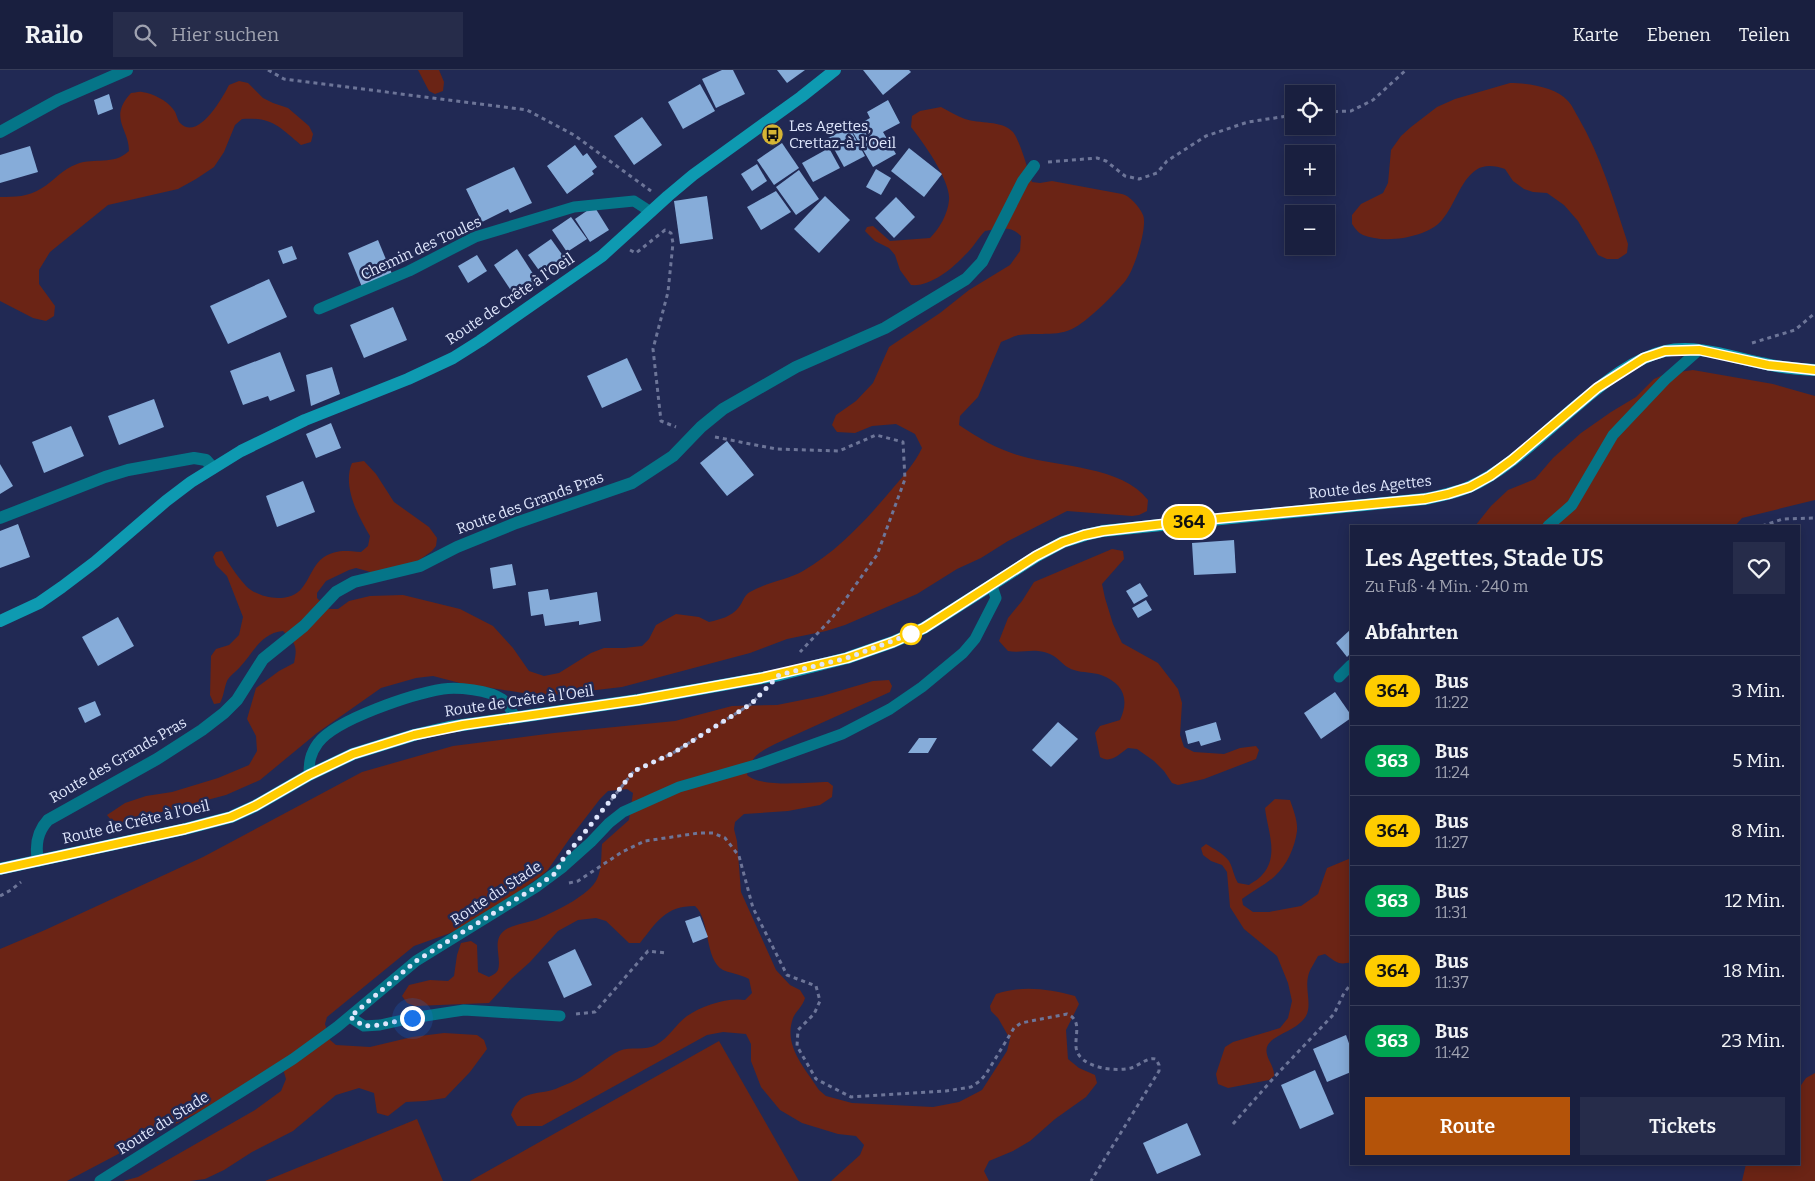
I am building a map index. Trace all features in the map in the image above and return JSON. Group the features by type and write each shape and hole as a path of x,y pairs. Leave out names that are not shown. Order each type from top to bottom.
{"street":[{"path":"0,132 64,96 127,70"},
{"name":"Route de Crête à l'Oeil","path":"0,621 39,603 62,587 95,562 166,501 240,451 305,420 400,383 453,358 480,341 617,244 664,200 700,170 794,103 835,70"},
{"name":"Route des Grands Pras","path":"38,861 37,839 41,828 48,820 158,759 224,713 237,700 263,659 304,626 336,592 354,582 420,566 457,547 516,523 632,483 673,456 723,409 796,368 885,328 966,279 982,262 1023,181 1034,166"},
{"name":"Route des Agettes","path":"1036,556 1074,538 1103,531 1425,499 1470,487 1490,476 1512,460 1597,388 1637,362 1665,351 1699,350 1768,365 1815,370"},
{"path":"0,518 110,476 144,466 200,458 206,460 213,468"},
{"name":"Route de Crête à l'Oeil","path":"0,868 178,831 231,817 255,806 309,775 353,754 392,740 449,727 638,700 779,675 847,658 893,642 938,620 1036,556"}],"lane":[{"name":"Chemin des Toules","path":"319,309 409,271 475,237 574,207 634,201 651,212"},
{"path":"1549,525 1572,505 1613,435 1665,380 1699,350"},
{"name":"Route du Stade","path":"100,1181 292,1059 350,1017 416,961 563,867 623,812 679,787 764,763 842,734 890,709 922,687 963,653 975,639 996,598 992,586"},
{"path":"1339,677 1350,666"},
{"path":"309,775 309,758 319,742 343,723 410,697 444,689 482,690 503,699 515,717"},
{"path":"350,1017 364,1026 380,1025 464,1010 560,1016"}],"path":[{"path":"268,70 284,78 528,110 574,135 664,200"},
{"path":"1335,112 1351,111 1373,100 1406,70"},
{"path":"1034,166 1052,160 1097,158 1106,161 1125,176 1139,179 1156,173 1167,161 1206,136 1248,122 1285,116"},
{"path":"617,244 636,253 665,230 671,233 672,243 668,292 653,349 661,421 676,427"},
{"path":"1752,343 1795,330 1815,313"},
{"path":"696,433 776,449 838,451 876,436 903,442 904,479 877,555 832,618 799,654"},
{"path":"1765,525 1783,519 1815,518"},
{"path":"609,802 634,771 673,753 751,704 779,675"},
{"path":"549,877 568,884 578,881 622,852 645,841 699,832 714,833 725,838 740,856 753,908 787,975 816,986 820,1001 814,1014 798,1030 798,1046 816,1078 851,1097 946,1092 971,1087 986,1074 1014,1028 1028,1021 1067,1014 1074,1017 1076,1021 1077,1054 1084,1062 1104,1068 1130,1068 1150,1058 1156,1059 1159,1071 1092,1181"},
{"path":"560,1016 596,1012 648,951 666,953"},
{"path":"1233,1124 1334,1014 1350,985"}],"shaded area":[{"path":"418,70 439,70 444,82 443,91 435,94 429,91"},
{"path":"239,81 248,83 263,98 288,108 309,126 313,134 311,142 301,145 275,124 261,120 242,119 235,125 224,152 214,167 178,189 108,205 50,252 39,270 39,284 55,306 54,316 46,321 33,318 0,301 0,197 16,197 37,191 62,172 84,162 110,160 123,156 129,151 120,116 124,102 131,93 146,93 159,98 173,109 180,123 187,127 194,127 209,116 229,85"},
{"path":"1510,83 1533,85 1549,89 1563,96 1571,104 1594,147 1628,244 1627,253 1618,259 1607,259 1598,255 1578,221 1564,205 1547,193 1524,189 1513,181 1505,169 1494,166 1479,168 1470,175 1447,214 1435,226 1426,231 1405,238 1393,239 1372,238 1358,232 1352,224 1352,215 1361,204 1383,193 1388,183 1391,150 1401,136 1437,107 1455,99"},
{"path":"941,107 965,119 997,124 1013,132 1032,182 1052,181 1122,194 1137,205 1143,215 1144,229 1136,258 1129,275 1121,286 1093,314 1072,329 1053,334 1019,335 1001,342 978,397 960,416 959,425 989,443 1013,453 1036,460 1089,469 1123,480 1137,489 1148,500 1147,511 1132,516 1067,511 957,569 917,594 845,625 787,639 750,653 622,687 553,695 523,693 460,683 433,676 416,678 381,688 317,733 260,780 226,795 124,822 111,820 107,815 125,803 146,796 172,792 218,778 249,765 257,751 256,736 247,719 256,688 279,671 294,663 296,652 293,642 283,631 269,635 258,644 240,667 229,677 220,703 214,704 210,695 211,656 216,649 229,645 239,635 243,617 227,576 216,565 213,557 216,552 222,551 246,586 266,597 282,598 297,593 305,585 317,563 329,554 346,551 361,552 368,546 370,536 356,510 350,491 349,472 352,463 364,461 376,474 394,502 429,527 437,538 436,546 400,574 385,576 356,568 349,570 326,581 317,593 317,598 328,609 338,609 349,601 370,596 403,595 460,609 493,626 513,648 529,671 544,676 559,673 591,653 604,648 642,646 649,639 656,625 676,614 699,617 709,622 726,617 736,610 750,592 803,571 829,554 883,500 909,469 922,448 915,434 896,424 872,426 855,433 837,432 832,425 836,415 856,401 873,383 889,347 940,313 969,290 1010,265 1020,251 1021,236 1013,230 985,231 954,266 933,280 918,285 911,285 900,270 895,255 889,248 875,241 865,231 867,227 873,226 890,241 930,238 940,226 949,200 946,183 935,162 911,127 912,116 920,111"},
{"path":"1693,370 1773,384 1815,396 1815,500 1742,518 1736,525 1476,525 1491,506 1508,490 1535,479 1553,458 1581,433 1636,397 1654,379 1665,374"},
{"path":"1112,549 1123,551 1124,559 1102,584 1113,624 1122,643 1158,663 1178,689 1182,703 1180,735 1184,747 1194,752 1224,754 1240,748 1256,746 1259,750 1256,759 1204,779 1178,785 1172,783 1154,761 1137,749 1128,748 1111,759 1104,759 1100,757 1095,733 1100,726 1120,720 1124,699 1115,682 1095,673 1069,668 1051,654 1045,652 1008,651 999,641 1008,618 1034,582"},
{"path":"889,680 892,686 890,692 775,744 756,755 747,775 754,779 774,783 828,782 833,786 832,797 820,805 788,811 744,814 735,822 734,829 737,841 741,892 776,970 790,985 800,990 805,998 793,1018 791,1038 793,1047 802,1065 819,1090 826,1096 852,1103 933,1107 959,1102 982,1090 1007,1051 1010,1039 998,1018 991,1011 990,1006 996,994 1006,991 1036,989 1075,996 1079,1004 1066,1030 1068,1059 1079,1068 1095,1075 1097,1083 1086,1097 1055,1119 1030,1141 1013,1151 989,1161 984,1171 989,1181 831,1181 860,1155 864,1145 856,1136 838,1134 802,1123 780,1110 761,1087 751,1061 751,1044 746,1034 723,1032 707,1035 542,1126 517,1126 511,1115 515,1106 525,1096 552,1090 574,1081 619,1051 652,1047 665,1039 693,1012 723,1001 745,1000 752,993 749,979 723,970 717,965 710,949 703,921 695,906 669,912 657,922 640,943 629,943 606,921 596,918 578,920 558,931 489,1003 415,1006 407,1003 402,996 409,985 430,980 448,981 454,976 461,943 471,941 477,945 478,972 489,977 493,975 498,970 498,944 501,934 505,930 545,916 587,891 599,875 602,844 629,820 633,793 627,789 608,791 600,799 547,871 541,876 500,905 456,931 414,946 327,1017 325,1024 330,1040 336,1045 370,1047 412,1037 444,1033 477,1035 484,1040 487,1049 470,1072 445,1098 406,1102 388,1116 377,1113 374,1093 359,1088 336,1095 293,1131 205,1179 190,1181 123,1181 138,1177 255,1110 281,1091 286,1079 283,1069 67,1181 0,1181 0,949 203,857 362,772 453,746 554,733 675,721 732,706 777,705 822,696 873,681"},
{"path":"1275,799 1290,800 1297,823 1297,831 1290,855 1279,872 1242,899 1243,905 1253,912 1269,912 1301,906 1318,894 1327,868 1350,858 1350,962 1340,963 1325,954 1318,956 1308,977 1308,1012 1306,1016 1296,1026 1274,1039 1267,1047 1266,1051 1274,1076 1269,1080 1228,1088 1218,1084 1216,1074 1225,1047 1233,1042 1280,1028 1288,1018 1292,1001 1288,983 1277,956 1244,929 1230,907 1227,872 1222,865 1211,861 1203,855 1201,848 1206,844 1221,853 1229,861 1238,883 1249,885 1262,875 1270,859 1271,842 1265,808"},
{"path":"719,1041 799,1181 470,1181"},
{"path":"1815,1073 1815,1181 1742,1181 1746,1165 1800,1165 1800,1087 1806,1078"},
{"path":"417,1119 443,1181 265,1181"}],"building":[{"path":"722,70 733,70 745,94 716,108 702,79"},
{"path":"777,70 805,70 787,83"},
{"path":"863,70 909,70 911,72 883,95"},
{"path":"700,84 715,111 683,129 668,102"},
{"path":"109,94 113,109 98,115 94,100"},
{"path":"888,100 900,123 883,132 896,154 873,167 851,129 870,118 867,112"},
{"path":"642,117 662,145 634,165 614,136"},
{"path":"849,127 865,156 844,167 828,138"},
{"path":"782,143 799,168 774,185 757,160"},
{"path":"575,145 583,156 587,153 597,167 592,171 594,174 567,194 547,166"},
{"path":"30,146 38,172 0,183 0,155"},
{"path":"829,148 840,168 813,182 802,163"},
{"path":"909,148 942,174 924,197 891,171"},
{"path":"757,164 767,181 752,191 741,174"},
{"path":"514,167 532,203 510,213 508,209 482,222 466,189"},
{"path":"876,169 891,178 881,195 866,187"},
{"path":"799,170 819,199 796,215 776,187"},
{"path":"776,191 791,212 761,230 747,207"},
{"path":"707,196 713,239 680,244 674,201"},
{"path":"825,196 850,220 819,253 794,229"},
{"path":"896,197 915,217 894,238 875,218"},
{"path":"594,206 609,230 590,242 575,219"},
{"path":"571,217 587,239 567,252 552,230"},
{"path":"551,239 566,260 543,276 528,255"},
{"path":"378,240 392,274 362,287 348,253"},
{"path":"292,246 297,259 283,264 278,251"},
{"path":"517,249 539,283 516,298 494,265"},
{"path":"477,255 487,271 468,283 458,266"},
{"path":"269,279 287,317 228,344 210,306"},
{"path":"393,307 407,340 364,358 350,325"},
{"path":"280,352 295,391 270,401 268,396 243,405 230,371"},
{"path":"627,358 642,390 602,408 587,376"},
{"path":"332,367 340,394 311,406 306,375"},
{"path":"154,399 164,427 119,445 108,416"},
{"path":"331,423 341,448 316,458 306,434"},
{"path":"71,426 84,456 44,473 32,442"},
{"path":"727,441 754,475 727,496 700,463"},
{"path":"0,464 13,486 0,494"},
{"path":"303,481 315,512 277,527 266,496"},
{"path":"18,524 30,557 0,568 0,531"},
{"path":"1234,540 1236,573 1194,575 1192,543"},
{"path":"512,564 516,585 493,589 490,568"},
{"path":"1140,583 1148,596 1134,604 1126,591"},
{"path":"548,589 550,600 597,592 601,621 579,625 579,621 545,626 543,614 531,616 528,592"},
{"path":"1146,600 1152,610 1138,618 1132,608"},
{"path":"118,617 134,646 98,666 82,637"},
{"path":"1350,630 1350,654 1347,657 1336,643"},
{"path":"1335,692 1350,714 1350,719 1321,739 1304,713"},
{"path":"95,701 101,715 85,723 78,708"},
{"path":"1058,722 1078,739 1051,767 1032,750"},
{"path":"1216,722 1221,740 1201,746 1199,741 1188,744 1185,731"},
{"path":"919,738 937,738 928,753 908,753"},
{"path":"700,916 708,937 693,943 685,921"},
{"path":"575,949 592,985 564,998 548,962"},
{"path":"1346,1035 1350,1046 1350,1072 1327,1082 1313,1049"},
{"path":"1315,1070 1334,1114 1300,1129 1281,1085"},
{"path":"1187,1123 1201,1155 1157,1174 1143,1143"}],"bus line":[{"name":"364","path":"0,869 185,829 231,817 255,806 309,775 353,754 392,740 449,727 638,700 779,675 847,658 893,642 924,628 1036,556 1063,542 1084,535 1181,522 1425,499 1448,494 1470,487 1490,476 1512,460 1597,388 1644,358 1665,351 1699,350 1768,365 1815,370"}],"place":[{"name":"Les Agettes, Crettaz-à-l'Oeil","path":"773,135"}],"route":[{"path":"412,1018 380,1025 364,1026 350,1017 416,961 557,872 560,863 634,771 673,753 751,704 779,675 847,658 911,634"}]}
